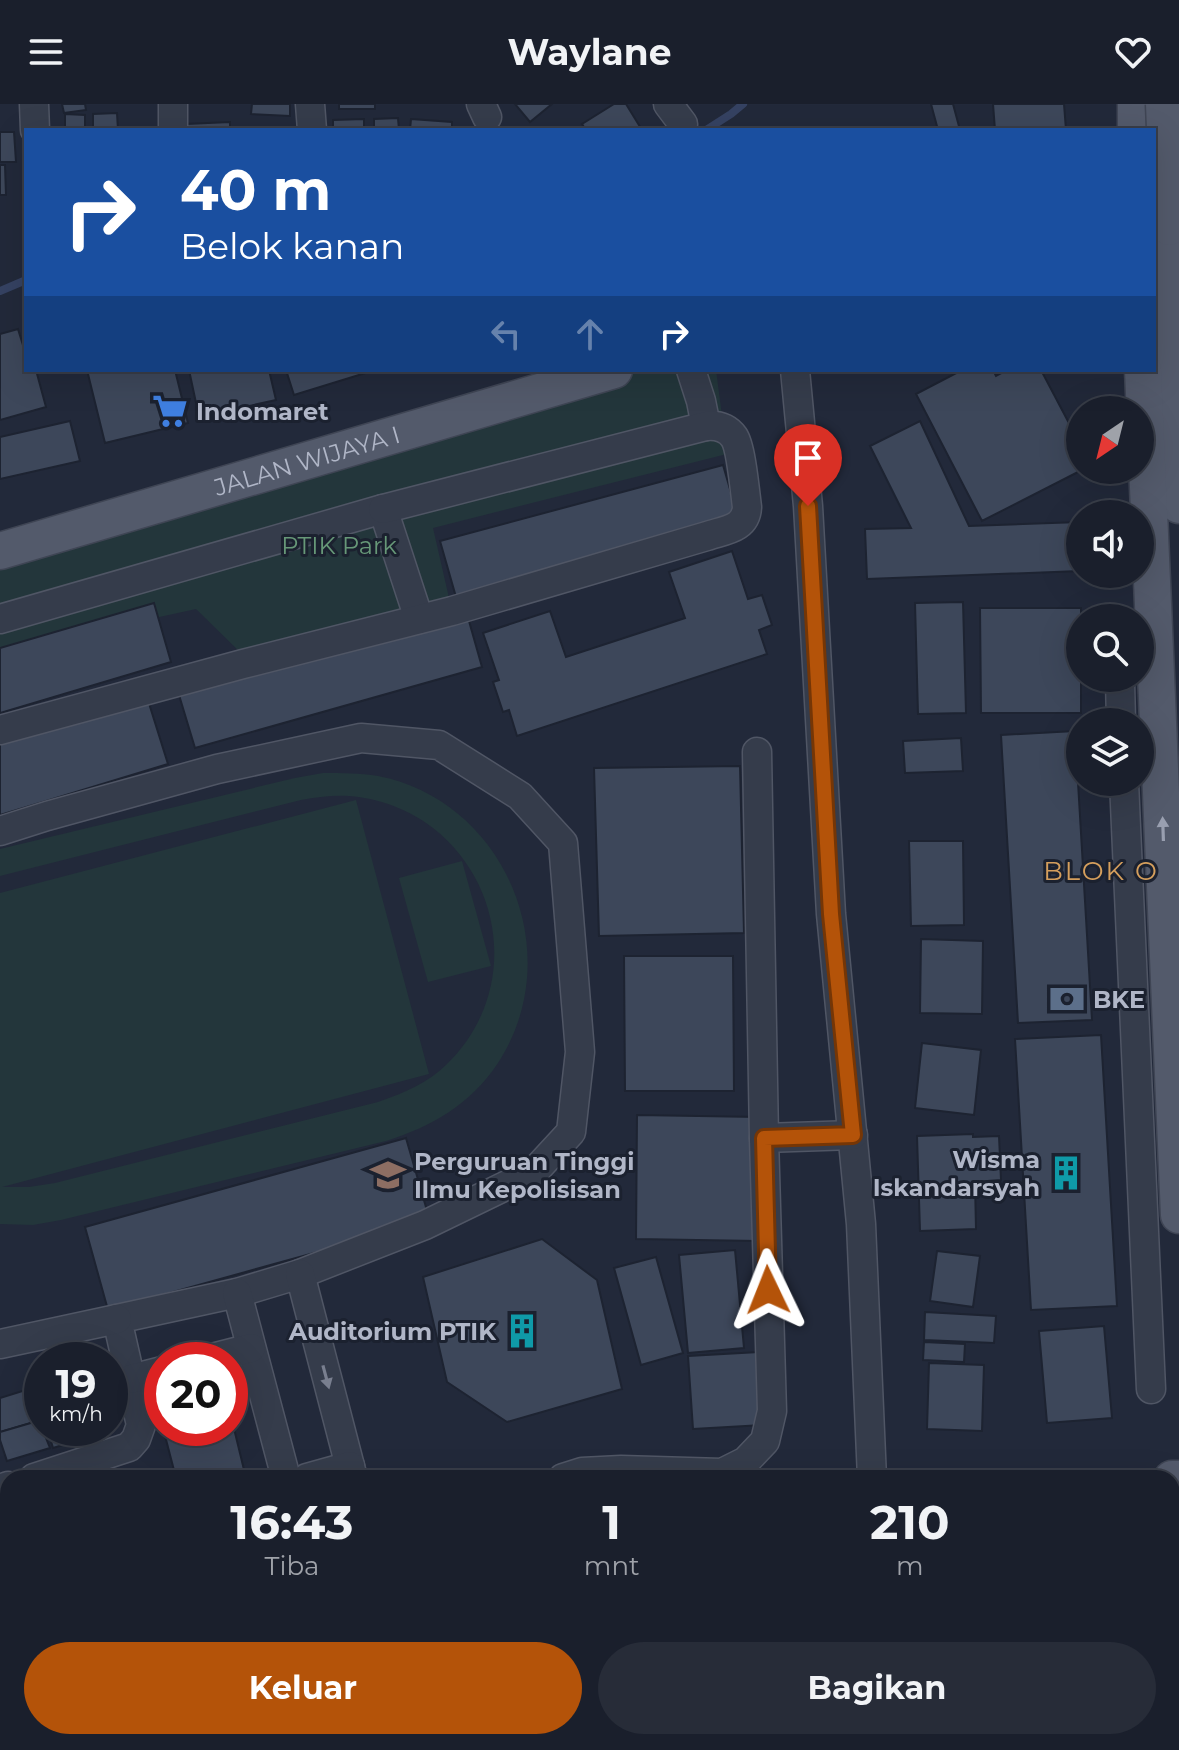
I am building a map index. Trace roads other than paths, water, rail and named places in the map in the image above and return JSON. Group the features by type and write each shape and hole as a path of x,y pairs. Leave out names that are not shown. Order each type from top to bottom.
{"main road":[{"path":"1136,104 1136,128"},
{"path":"1164,104 1179,505"},
{"path":"1156,214 1179,208"},
{"name":"JALAN WIJAYA I","path":"0,526 522,372"},
{"name":"JALAN WIJAYA I","path":"0,551 607,372"},
{"path":"1143,372 1179,1215"}],"street":[{"path":"34,104 35,128"},
{"path":"173,104 173,128"},
{"path":"310,104 312,128"},
{"path":"692,372 706,426"},
{"path":"795,372 808,506 831,914 861,1224 872,1470"},
{"path":"0,619 383,509 706,426 717,425 736,440 747,507 741,524 452,611 0,730"},
{"path":"383,509 419,619"},
{"path":"0,831 217,769 361,738 439,745 520,796 563,843 580,1052 571,1132 534,1172 425,1225 300,1274 237,1293 0,1344"},
{"path":"728,1470 746,1461 765,1441 772,1411 757,752"},
{"path":"1125,796 1151,1389"},
{"path":"1135,1027 1171,1026"},
{"path":"764,1138 853,1135"},
{"path":"300,1274 350,1470"},
{"path":"237,1293 284,1470"},
{"path":"59,1470 129,1447 136,1439 141,1425 117,1319"},
{"path":"131,1379 144,1376"}],"waterway":[{"path":"709,128 743,104"},
{"path":"0,291 24,281"}],"place":[{"name":"Indomaret","path":"170,411"},
{"name":"BKE","path":"1067,999"},
{"name":"Wisma Iskandarsyah","path":"1066,1173"},
{"name":"Perguruan Tinggi Ilmu Kepolisisan","path":"388,1175"},
{"name":"Auditorium PTIK","path":"522,1331"}],"district":[{"name":"BLOK O","path":"1101,871"}],"park label":[{"name":"PTIK Park","path":"339,545"}]}
